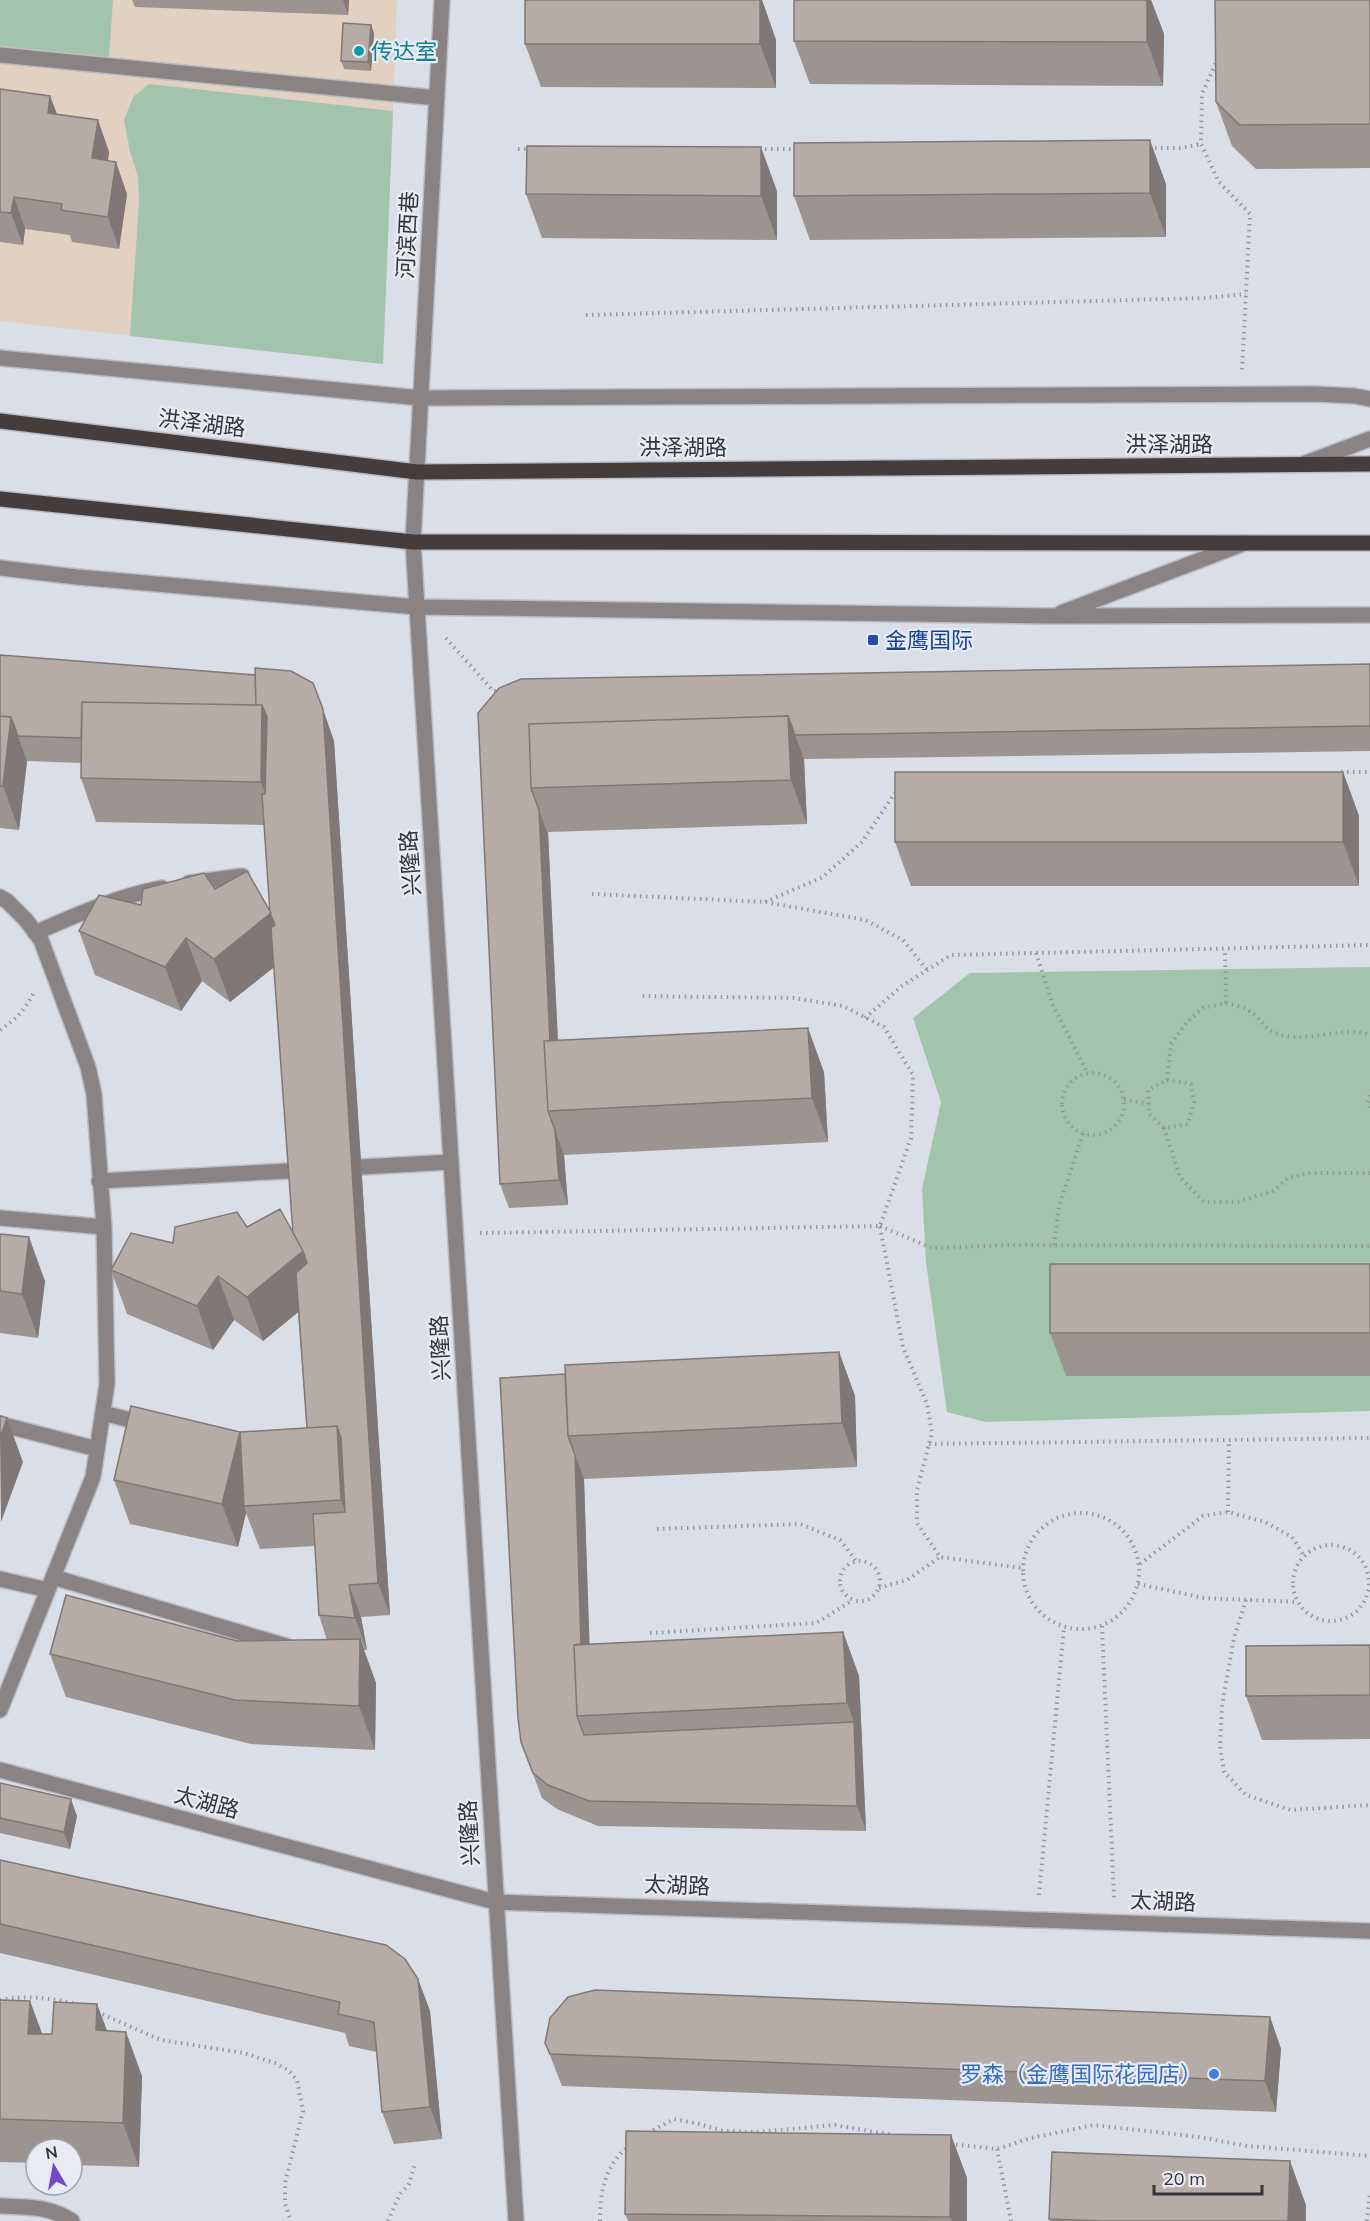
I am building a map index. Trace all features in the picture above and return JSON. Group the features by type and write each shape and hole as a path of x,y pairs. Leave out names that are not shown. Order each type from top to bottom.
{"main road":[{"name":"洪泽湖路","path":"0,421 417,472 1370,465"},
{"path":"0,499 413,542 1370,543"}],"street":[{"name":"河滨西巷","path":"417,472 442,0"},
{"path":"0,55 437,98"},
{"path":"0,358 421,398 1315,394 1370,399"},
{"path":"1299,465 1370,439"},
{"name":"兴隆路","path":"417,472 413,542 516,2221"},
{"path":"1052,616 1245,543"},
{"path":"0,568 417,607 1052,616 1370,615"},
{"path":"35,933 86,910 145,891 203,880 242,876"},
{"path":"0,897 7,901 41,940 88,1067 94,1094 104,1227 107,1384 93,1477 0,1710"},
{"path":"99,1181 451,1162"},
{"path":"0,1218 104,1227"},
{"path":"103,1413 160,1428"},
{"path":"0,1424 97,1449"},
{"path":"0,1579 50,1584 294,1648"},
{"name":"太湖路","path":"0,1770 495,1902 1370,1931"},
{"path":"0,2206 43,2208 61,2213 72,2221"}],"path":[{"path":"1221,53 1202,94 1201,144 1219,182 1250,214 1242,374"},
{"path":"1145,148 1180,148 1201,144"},
{"path":"755,149 802,148"},
{"path":"518,149 530,149"},
{"path":"586,315 1192,298 1246,294"},
{"path":"417,607 493,691 505,690"},
{"path":"1334,772 1370,772"},
{"path":"765,902 823,877 862,842 881,810 903,782"},
{"path":"592,894 765,902 865,920 903,940 927,970"},
{"path":"865,1018 902,986 951,955 1370,945"},
{"path":"1225,950 1226,1004"},
{"path":"1036,953 1052,1003 1087,1072"},
{"path":"0,1030 27,1007 49,961"},
{"path":"640,996 794,998 843,1006 884,1027 913,1075 911,1138 880,1226 903,1347 927,1404 932,1433 917,1490 916,1522 940,1557"},
{"path":"1167,1080 1171,1044 1187,1022 1203,1008 1226,1004 1248,1010 1266,1029 1286,1036 1321,1036 1360,1032 1370,1035"},
{"path":"1087,1072 1097,1072 1116,1081 1124,1100 1124,1110 1113,1128 1093,1135 1083,1133 1066,1122 1061,1101 1063,1091 1069,1082 1087,1072"},
{"path":"1164,1128 1188,1124 1194,1102 1191,1084 1167,1080 1148,1090 1149,1114 1164,1128 1180,1176 1204,1202 1237,1202 1273,1191 1288,1178 1308,1173 1370,1173"},
{"path":"1370,1095 1368,1103 1370,1109"},
{"path":"1124,1100 1149,1104"},
{"path":"1054,1245 1059,1206 1083,1133"},
{"path":"456,1233 880,1226 932,1248 1054,1245 1370,1246"},
{"path":"929,1444 1370,1438"},
{"path":"1228,1512 1229,1440"},
{"path":"1089,1512 1108,1518 1123,1530 1134,1546 1140,1564 1138,1584 1131,1602 1119,1616 1102,1626 1083,1630 1064,1627 1046,1618 1033,1605 1024,1587 1022,1568 1026,1549 1036,1533 1051,1520 1070,1513 1089,1512"},
{"path":"1140,1564 1203,1516 1228,1512 1265,1522 1292,1537 1304,1556"},
{"path":"657,1529 800,1524 840,1540 858,1562"},
{"path":"1325,1545 1338,1545 1354,1552 1368,1568 1369,1594 1353,1615 1341,1620 1327,1621 1314,1617 1304,1610 1293,1588 1293,1577 1297,1565 1304,1556 1325,1545"},
{"path":"879,1588 907,1580 940,1557 1022,1568"},
{"path":"864,1562 876,1569 880,1581 879,1588 876,1593 865,1600 853,1599 843,1592 840,1579 845,1567 864,1562"},
{"path":"1138,1584 1204,1598 1298,1602"},
{"path":"650,1633 816,1623 853,1599"},
{"path":"1246,1600 1234,1638 1222,1706 1220,1746 1224,1772 1246,1795 1291,1810 1370,1805"},
{"path":"1102,1626 1115,1922"},
{"path":"1036,1920 1064,1627"},
{"path":"0,2000 28,1997 53,1998 80,2004"},
{"path":"90,2009 160,2040 244,2053 275,2062 288,2070 297,2080 303,2111 285,2182 285,2204 291,2221"},
{"path":"641,2136 674,2119 724,2131 756,2132 835,2125 900,2136"},
{"path":"943,2143 997,2150 1031,2138 1094,2125 1199,2137 1247,2146 1370,2156"},
{"path":"600,2221 600,2198 606,2173 621,2152 634,2142"},
{"path":"997,2150 1011,2221"},
{"path":"388,2221 400,2194 409,2184 415,2163"},
{"path":"1367,2221 1370,2193"}],"shaded area":[{"path":"0,0 397,0 383,364 0,321"}],"green space":[{"path":"0,0 113,0 109,57 0,46"},
{"path":"149,84 393,111 383,364 130,336 139,202 138,177 124,120 133,97"},
{"path":"1370,967 1370,1411 986,1422 947,1412 926,1262 922,1189 941,1102 913,1018 970,973"}],"building":[{"path":"525,0 760,0 760,44 525,44"},
{"path":"794,0 1147,0 1147,42 794,41"},
{"path":"1215,0 1370,0 1370,124 1240,125 1216,102"},
{"name":"传达室","path":"343,23 371,25 368,62 341,61"},
{"path":"0,89 50,96 48,113 98,120 92,158 116,162 108,217 61,210 62,204 14,197 11,213 0,212"},
{"path":"1150,140 1150,193 794,196 794,143"},
{"path":"527,146 761,147 761,196 526,194"},
{"path":"0,655 255,675 256,705 82,702 81,738 18,736 11,717 0,716"},
{"path":"1370,664 1370,726 795,735 788,716 529,724 531,788 539,810 550,1041 544,1041 548,1111 555,1130 559,1180 500,1184 478,713 499,688 521,679"},
{"path":"255,668 291,671 313,683 323,709 378,1583 349,1585 355,1618 319,1615 313,1514 345,1512 341,1438 337,1426 307,1428 296,1273 307,1263 293,1233 271,928 275,925 270,913 262,794 265,794 267,717 262,705 256,705"},
{"path":"82,702 262,705 261,782 81,778"},
{"path":"0,716 11,717 3,786 0,786"},
{"path":"788,716 791,780 531,788 529,724"},
{"path":"895,772 1343,772 1343,842 895,842"},
{"path":"247,871 271,913 214,959 186,938 165,967 79,931 99,895 141,905 143,889 204,873 215,889"},
{"path":"808,1028 812,1098 548,1111 544,1041"},
{"path":"280,1209 303,1251 247,1297 218,1276 197,1306 111,1270 131,1233 173,1243 175,1227 237,1212 247,1227"},
{"path":"0,1234 29,1237 22,1294 0,1291"},
{"path":"1050,1264 1370,1264 1370,1333 1050,1333"},
{"path":"839,1352 842,1423 568,1436 565,1365"},
{"path":"565,1374 568,1436 575,1455 581,1644 574,1645 577,1716 584,1735 854,1722 857,1806 589,1801 548,1785 533,1773 521,1742 518,1718 500,1378"},
{"path":"131,1406 240,1432 222,1504 114,1480"},
{"path":"0,1416 7,1418 0,1438"},
{"path":"337,1426 341,1500 244,1506 240,1432"},
{"path":"66,1595 237,1641 360,1639 359,1706 235,1700 50,1654"},
{"path":"843,1632 847,1703 577,1716 574,1645"},
{"path":"1370,1645 1370,1695 1246,1696 1246,1646"},
{"path":"0,1783 71,1799 64,1832 0,1818"},
{"path":"0,1860 386,1945 405,1959 418,1979 430,2107 382,2112 374,2022 338,2014 340,2002 0,1924"},
{"path":"595,1990 1270,2017 1265,2081 550,2054 545,2043 550,2018 568,1997"},
{"path":"0,2000 30,2001 28,2034 52,2034 54,2002 97,2004 96,2030 126,2032 123,2123 0,2119"},
{"path":"626,2131 951,2135 950,2217 625,2214"},
{"path":"1052,2152 1290,2161 1288,2221 1049,2219"}],"place":[{"name":"传达室","path":"359,51"},
{"name":"金鹰国际","path":"873,640"},
{"name":"罗森（金鹰国际花园店）","path":"1214,2074"}]}
